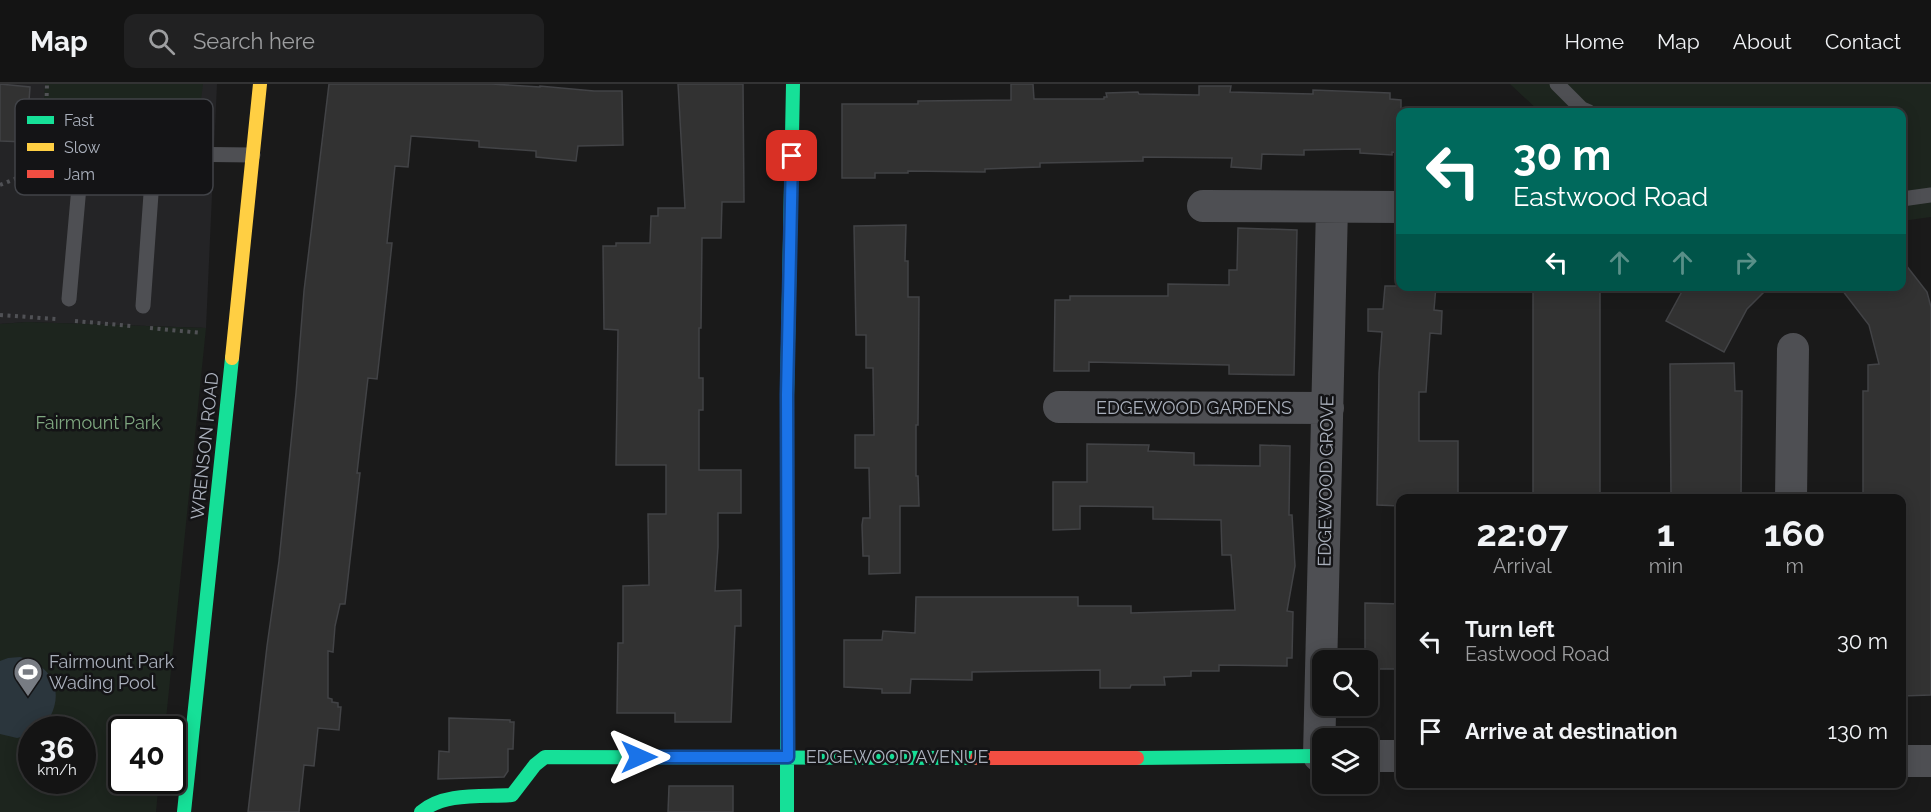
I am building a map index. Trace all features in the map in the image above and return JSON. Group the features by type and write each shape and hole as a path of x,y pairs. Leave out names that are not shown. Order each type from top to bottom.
{"street":[{"name":"WRENSON ROAD","path":"184,812 260,84"},
{"path":"787,812 787,395 793,84"},
{"path":"1203,206 1396,207"},
{"name":"EDGEWOOD GROVE","path":"1322,728 1332,207"},
{"path":"1791,494 1793,349"},
{"name":"EDGEWOOD GARDENS","path":"1059,407 1328,408"},
{"name":"EDGEWOOD AVENUE","path":"421,812 426,806 438,801 512,795 520,788 538,761 545,757 1312,756"},
{"path":"1378,756 1396,756"},
{"path":"1906,761 1931,761"}],"lane":[{"path":"1557,84 1581,108"},
{"path":"213,153 254,154"},
{"path":"69,299 78,195"},
{"path":"143,306 151,195"},
{"path":"1906,198 1931,195"}],"path":[{"path":"47,84 47,99"},
{"path":"0,315 57,319"},
{"path":"68,320 234,336"}],"shaded area":[{"path":"0,84 217,84 213,173 213,99 15,99 15,195 212,195 206,328 27,322 0,324"},
{"name":"Fairmount Park Wading Pool","path":"20,657 43,668 50,676 56,695 50,716 18,716 17,738 0,734 0,661"}],"green space":[{"path":"45,84 203,84 201,99 44,99"},
{"path":"1510,84 1931,84 1931,217 1906,220 1906,108 1536,108"},
{"name":"Fairmount Park","path":"27,322 206,328 166,716 108,716 108,794 158,794 156,812 0,812 0,324"}],"building":[{"path":"0,84 30,87 29,99 15,99 15,142 0,141"},
{"path":"329,84 492,84 622,91 623,145 578,146 576,161 536,157 536,151 479,147 479,141 411,136 408,167 395,166 387,243 392,243 377,379 368,378 345,604 340,604 333,652 328,651 328,698 341,707 339,730 318,728 314,766 304,765 299,812 248,812 279,561 304,291"},
{"path":"678,84 743,84 744,202 722,202 721,238 702,238 701,328 699,328 699,378 703,378 703,410 699,410 699,470 741,470 741,513 718,513 715,591 741,590 741,626 735,626 731,722 675,722 675,713 617,713 618,643 623,643 623,586 649,585 648,514 666,514 666,465 616,465 618,330 604,329 603,246 616,246 616,243 650,243 651,216 658,216 658,208 685,208"},
{"path":"1011,84 1033,84 1034,99 1104,99 1107,97 1106,93 1138,92 1139,94 1199,95 1199,86 1231,86 1230,92 1313,94 1313,90 1390,93 1390,99 1401,100 1401,108 1396,108 1396,152 1392,152 1392,155 1360,153 1360,149 1304,150 1304,155 1262,154 1261,169 1231,167 1232,158 1143,157 1143,161 1040,163 1040,167 985,169 985,172 908,171 908,173 875,173 875,178 842,178 842,104 1011,100"},
{"path":"906,225 905,261 908,261 908,297 919,297 916,476 918,476 919,506 900,506 900,573 869,574 869,556 863,556 862,525 863,518 870,518 869,468 855,468 855,435 874,435 873,368 866,368 866,335 856,335 854,226"},
{"path":"1238,228 1297,230 1294,375 1229,374 1229,365 1089,362 1089,371 1054,371 1055,300 1070,300 1070,296 1168,296 1168,284 1229,285 1229,270 1237,270"},
{"path":"1906,265 1927,292 1931,307 1931,695 1906,696 1906,494 1863,494 1863,391 1868,391 1868,365 1879,364 1869,325 1843,291 1906,291"},
{"path":"1385,286 1396,286 1396,291 1436,291 1434,310 1442,311 1441,334 1430,333 1426,392 1419,392 1419,441 1458,441 1458,494 1396,494 1396,506 1377,505 1379,373 1382,332 1368,331 1368,309 1383,309"},
{"path":"1533,291 1600,291 1600,494 1533,494"},
{"path":"1682,291 1765,291 1747,309 1724,352 1666,321"},
{"path":"1734,363 1735,391 1742,391 1741,494 1671,494 1670,364"},
{"path":"1087,444 1149,445 1148,451 1194,453 1194,465 1260,466 1260,445 1290,446 1289,515 1292,515 1295,566 1287,611 1293,612 1292,658 1287,658 1287,666 1219,665 1219,671 1191,671 1191,676 1164,677 1165,685 1131,685 1130,688 1100,688 1100,670 972,672 972,680 911,679 910,693 882,693 882,689 844,687 844,640 882,640 883,631 915,633 916,597 1078,597 1078,606 1131,606 1131,613 1235,610 1231,555 1222,555 1221,520 1153,519 1153,507 1080,506 1080,529 1053,530 1053,482 1087,482"},
{"path":"1365,603 1396,604 1396,669 1378,669 1378,650 1365,650"},
{"path":"449,718 514,722 513,749 508,749 508,771 504,777 438,779 439,751 449,752"},
{"path":"669,786 733,786 733,812 668,812"}],"traffic: fast":[{"path":"787,812 787,395 793,84"},
{"path":"184,812 232,358"},
{"path":"1137,758 1312,756"},
{"path":"421,812 452,798 512,795 535,765 545,757 977,758"}],"traffic: slow":[{"path":"232,358 260,84"}],"traffic: jam":[{"path":"977,758 1137,758"}],"place":[{"name":"Fairmount Park Wading Pool","path":"28,698"}],"route":[{"path":"639,757 788,757 787,395 792,156"}]}
